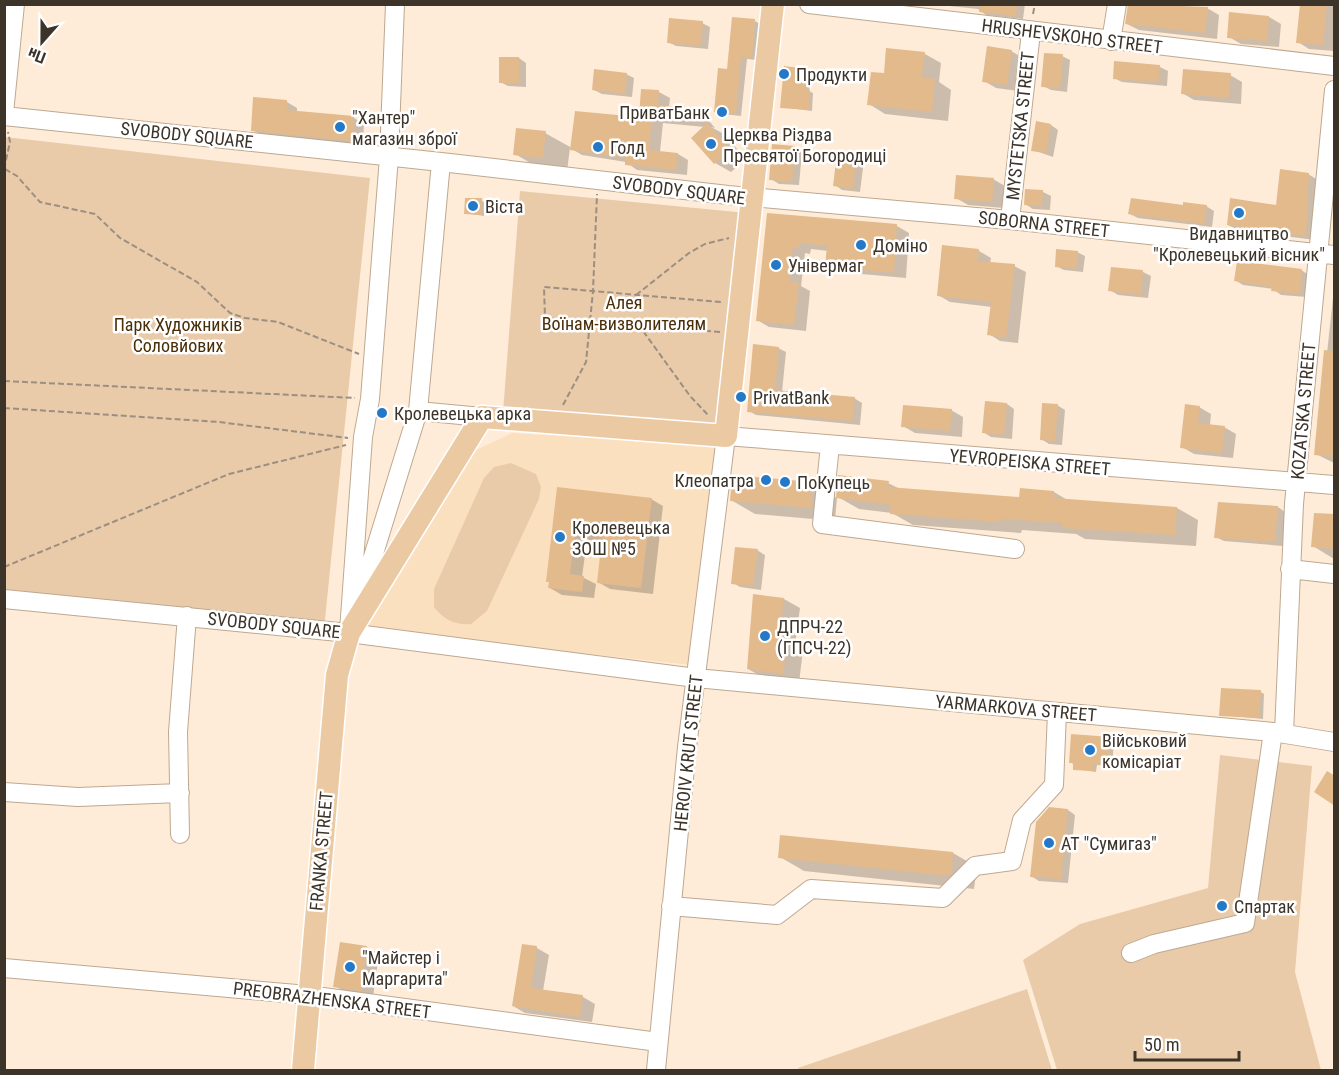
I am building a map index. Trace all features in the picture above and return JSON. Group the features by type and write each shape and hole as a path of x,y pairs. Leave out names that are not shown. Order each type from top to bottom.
{"main road":[{"path":"753,198 773,4"},
{"name":"SVOBODY SQUARE","path":"726,436 753,198"},
{"path":"482,417 726,436"},
{"name":"FRANKA STREET","path":"303,1071 336,675 349,633 482,417"}],"street":[{"path":"5,118 15,4"},
{"path":"349,633 363,440 370,399 389,157 395,4"},
{"name":"HRUSHEVSKOHO STREET","path":"810,4 1030,32 1335,66"},
{"path":"1111,41 1117,4"},
{"name":"MYSTETSKA STREET","path":"1010,220 1030,32"},
{"name":"KOZATSKA STREET","path":"1131,953 1154,944 1245,923 1278,732 1297,482 1326,254 1335,90"},
{"name":"SVOBODY SQUARE","path":"5,118 441,162 753,198"},
{"name":"SVOBODY SQUARE","path":"4,598 349,633 418,411 441,162"},
{"name":"SOBORNA STREET","path":"753,198 1010,220 1326,254"},
{"path":"418,411 482,417"},
{"name":"YEVROPEISKA STREET","path":"726,436 1335,485"},
{"name":"HEROIV KRUT STREET","path":"657,1071 671,906 726,436"},
{"path":"830,445 822,524 1015,549"},
{"path":"1290,569 1335,574"},
{"path":"180,834 178,732 187,616"},
{"name":"YARMARKOVA STREET","path":"349,633 696,678 1278,732 1334,742"},
{"path":"671,906 777,915 811,889 943,898 975,866 1012,861 1022,820 1054,785 1057,712"},
{"path":"4,792 78,797 180,793"},
{"name":"PREOBRAZHENSKA STREET","path":"4,968 308,995 658,1042"}],"path":[{"path":"5,118 10,142 5,169 17,176 40,202 95,214 120,238 197,282 230,313 245,318 278,322 373,360"},
{"path":"555,423 586,362 593,291 598,180"},
{"path":"636,295 689,253 705,244 729,238"},
{"path":"737,333 545,318 544,287 741,303"},
{"path":"638,324 690,396 726,436"},
{"path":"4,381 370,399"},
{"path":"4,408 219,422 363,440"},
{"path":"4,567 229,474 363,440"}],"shaded area":[{"name":"Кролевецька ЗОШ №5","path":"512,433 716,445 691,665 362,630 461,457"}],"green space":[{"name":"Парк Художників Соловйових","path":"5,137 370,178 323,639 5,607"},
{"name":"Алея Воїнам-визволителям","path":"520,191 747,213 722,431 503,412"},
{"path":"511,463 536,474 541,487 539,499 487,611 471,624 455,623 441,615 434,607 434,589 484,478 494,467"},
{"name":"Спартак","path":"1220,755 1312,766 1295,972 1321,1070 1057,1070 1023,960 1080,924 1208,888"},
{"path":"1027,989 1052,1070 799,1070 798,1068"}],"building":[{"path":"980,4 1017,4 1016,16 979,12"},
{"path":"1128,4 1208,7 1205,33 1125,24"},
{"path":"1300,4 1327,4 1323,45 1296,43"},
{"path":"1229,12 1269,16 1267,41 1227,38"},
{"path":"732,17 755,19 752,58 741,57 736,114 714,112 718,68 727,69"},
{"path":"669,18 703,21 701,46 667,43"},
{"path":"987,46 1012,50 1007,85 982,82"},
{"path":"886,48 925,52 922,77 935,79 932,112 867,105 871,72 884,73"},
{"path":"1044,53 1063,54 1060,88 1041,87"},
{"path":"499,57 519,57 519,83 499,83"},
{"path":"1114,61 1160,65 1159,82 1113,79"},
{"path":"784,66 808,69 806,90 810,90 809,110 780,108"},
{"path":"594,69 627,73 625,94 592,90"},
{"path":"1183,69 1231,73 1229,98 1181,94"},
{"path":"641,89 659,90 658,105 694,108 707,123 652,117 649,150 678,153 676,170 625,165 625,158 570,150 575,111 639,117"},
{"path":"253,97 287,100 287,110 354,116 354,141 251,131"},
{"path":"1036,121 1051,124 1046,153 1031,151"},
{"name":"Церква Різдва Пресвятої Богородиці","path":"707,123 731,150 714,164 691,138"},
{"path":"516,128 546,131 543,158 513,155"},
{"path":"772,144 795,146 792,182 769,180"},
{"path":"837,152 857,154 853,189 833,186"},
{"path":"1280,169 1309,173 1306,236 1227,225 1230,198 1276,205"},
{"path":"956,175 994,178 992,202 954,199"},
{"path":"1025,189 1043,190 1042,206 1024,205"},
{"name":"Віста","path":"465,198 482,198 481,215 464,214"},
{"path":"1131,198 1183,205 1183,202 1207,205 1204,224 1128,214"},
{"path":"767,213 897,224 894,273 825,266 827,246 799,243 799,248 793,247 789,282 799,283 794,325 756,321"},
{"path":"942,245 979,249 978,261 1015,264 1006,338 987,335 991,302 937,296"},
{"path":"1056,249 1078,251 1076,269 1055,267"},
{"path":"1237,261 1302,269 1300,294 1271,291 1272,287 1234,281"},
{"path":"1111,267 1143,270 1141,295 1108,291"},
{"path":"753,344 779,347 775,390 855,397 852,421 747,412"},
{"path":"1324,350 1335,351 1335,457 1314,455"},
{"path":"985,401 1007,403 1004,435 982,433"},
{"path":"1042,403 1058,404 1055,441 1040,440"},
{"path":"1185,404 1200,406 1198,423 1225,426 1222,453 1180,448"},
{"path":"903,405 952,409 950,431 901,427"},
{"path":"732,475 813,482 811,508 730,501"},
{"path":"838,475 889,481 888,487 1019,497 1020,488 1054,491 1054,498 1177,507 1175,535 1062,528 1063,523 1001,519 1001,522 890,514 891,505 836,498"},
{"path":"557,487 652,498 641,588 597,583 602,537 575,534 570,574 584,576 582,592 548,588 549,582 546,582"},
{"path":"1218,502 1278,506 1275,542 1214,538"},
{"path":"1314,513 1335,514 1335,549 1311,547"},
{"path":"735,547 758,549 753,586 731,584"},
{"name":"ДПРЧ-22 (ГПСЧ-22)","path":"753,594 784,598 779,638 788,639 783,674 747,669"},
{"path":"1221,688 1261,690 1259,718 1219,716"},
{"name":"Військовий комісаріат","path":"1071,734 1111,737 1109,765 1094,764 1093,771 1073,770 1073,763 1069,763"},
{"path":"1327,771 1335,776 1335,806 1314,792"},
{"name":"АТ \"Сумигаз\"","path":"1049,807 1068,809 1061,879 1030,877 1036,822"},
{"path":"780,835 953,852 952,873 949,876 778,858"},
{"name":"\"Майстер і Маргарита\"","path":"340,942 367,946 361,991 333,987"},
{"path":"522,944 537,946 531,988 583,995 580,1017 512,1006"}],"place":[{"name":"Продукти","path":"784,74"},
{"name":"ПриватБанк","path":"722,112"},
{"name":"\"Хантер\" магазин зброї","path":"340,127"},
{"name":"Церква Різдва Пресвятої Богородиці","path":"711,144"},
{"name":"Голд","path":"598,147"},
{"name":"Віста","path":"473,206"},
{"name":"Видавництво \"Кролевецький вісник\"","path":"1239,213"},
{"name":"Доміно","path":"861,245"},
{"name":"Універмаг","path":"776,265"},
{"name":"PrivatBank","path":"741,397"},
{"name":"Кролевецька арка","path":"382,413"},
{"name":"Клеопатра","path":"766,480"},
{"name":"ПоКупець","path":"785,482"},
{"name":"Кролевецька ЗОШ №5","path":"560,537"},
{"name":"ДПРЧ-22 (ГПСЧ-22)","path":"765,636"},
{"name":"Військовий комісаріат","path":"1090,750"},
{"name":"АТ \"Сумигаз\"","path":"1049,843"},
{"name":"Спартак","path":"1222,906"},
{"name":"\"Майстер і Маргарита\"","path":"350,967"}]}
